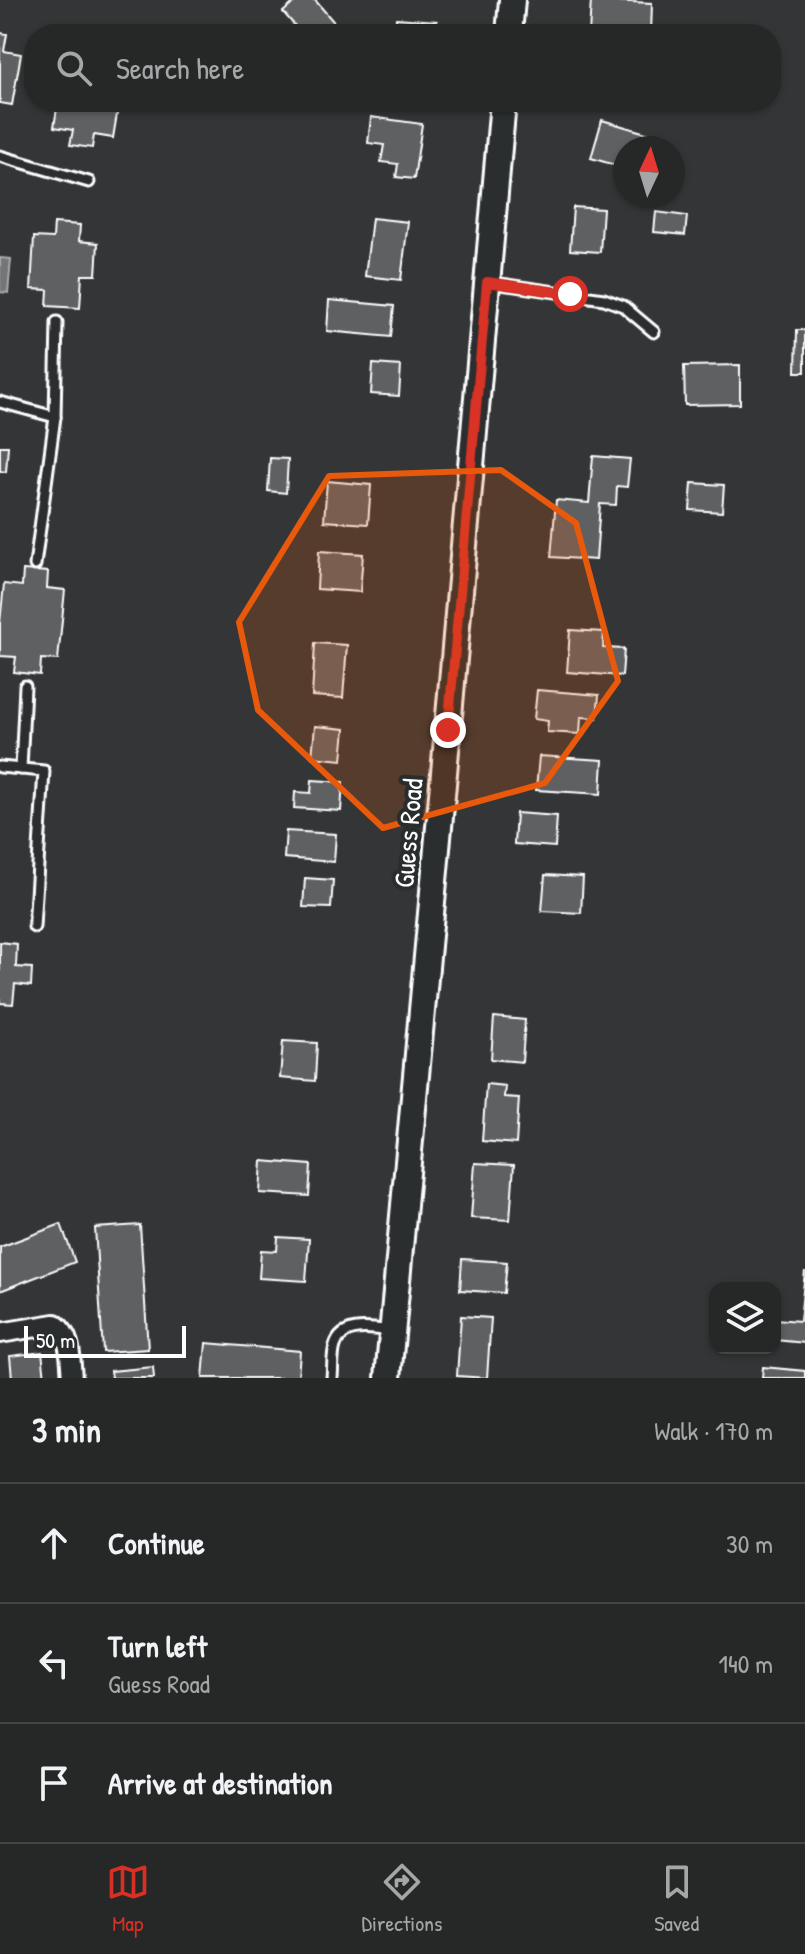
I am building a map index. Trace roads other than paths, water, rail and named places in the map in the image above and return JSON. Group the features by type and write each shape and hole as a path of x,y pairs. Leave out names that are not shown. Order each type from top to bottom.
{"main road":[{"path":"510,24 512,0"},
{"name":"Guess Road","path":"388,1378 502,112"}],"street":[{"path":"0,1333 55,1324 63,1330 67,1339 72,1378"}],"lane":[{"path":"0,156 89,182"},
{"path":"487,282 604,299 623,306 654,332"},
{"path":"35,565 55,417 57,322"},
{"path":"0,402 55,417"},
{"path":"21,769 25,686"},
{"path":"0,767 44,771 34,927"},
{"path":"332,1378 335,1344 342,1335 357,1328 392,1331"}]}
